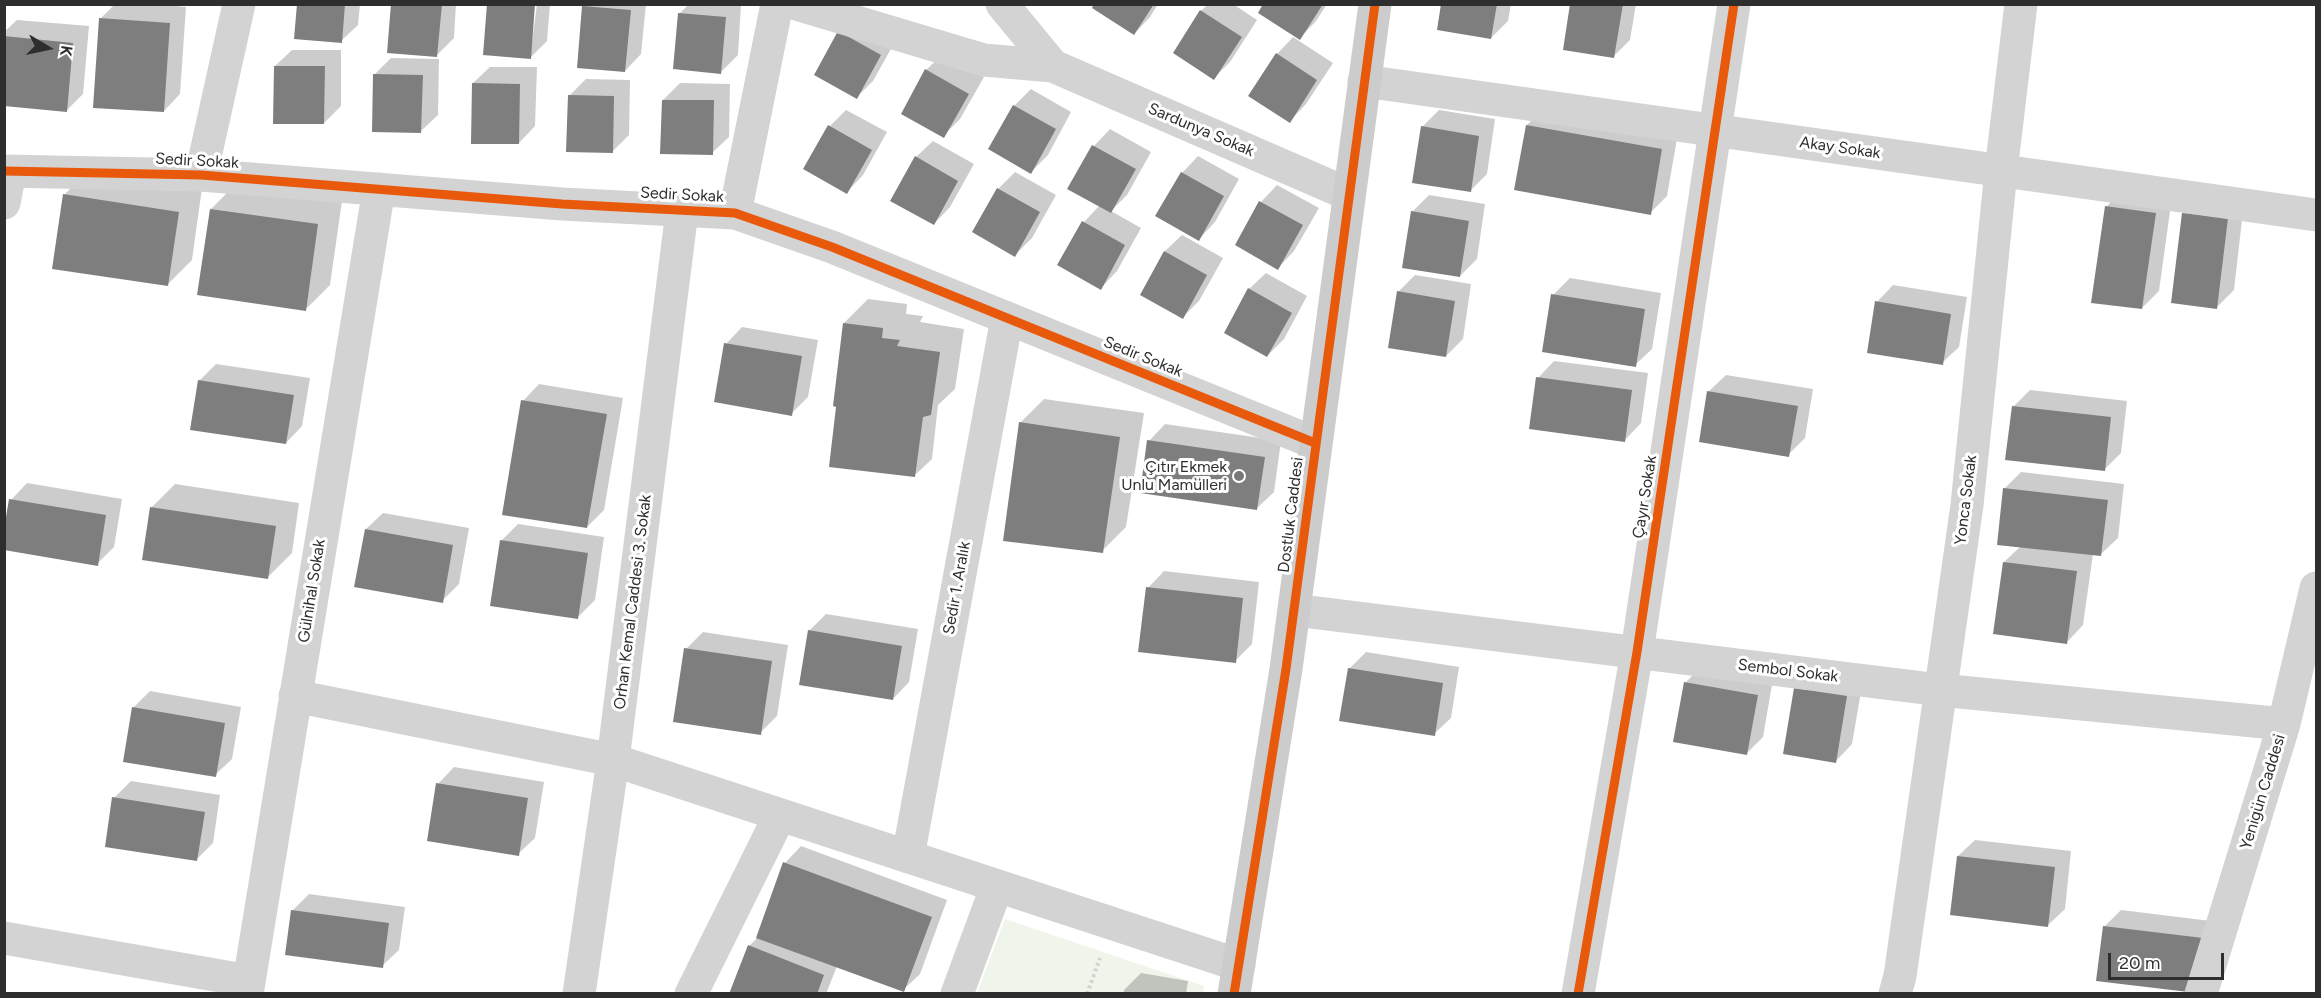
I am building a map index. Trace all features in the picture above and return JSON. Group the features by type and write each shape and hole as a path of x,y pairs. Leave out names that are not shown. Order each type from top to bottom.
{"street":[{"path":"201,175 239,4"},
{"path":"735,213 777,4"},
{"name":"Sardunya Sokak","path":"796,4 984,60 1053,66 1348,194"},
{"name":"Sardunya Sokak","path":"1002,4 1053,66"},
{"name":"Dostluk Caddesi","path":"1236,979 1294,610 1375,4"},
{"name":"Çayır Sokak","path":"1578,993 1637,652 1734,4"},
{"name":"Yonca Sokak","path":"1895,993 1900,976 1967,505 2001,171 2021,4"},
{"name":"Akay Sokak","path":"1364,81 2316,215"},
{"name":"Sedir Sokak","path":"6,182 201,175 562,204 735,213 832,247 1316,443"},
{"name":"Gülnihal Sokak","path":"248,987 379,189"},
{"name":"Orhan Kemal Caddesi 3. Sokak","path":"579,993 613,760 682,211"},
{"name":"Sedir 1. Aralık","path":"908,857 1007,318"},
{"name":"Yenigün Caddesi","path":"2201,993 2284,724 2316,588"},
{"name":"Sembol Sokak","path":"1294,610 1940,690 2284,724"},
{"path":"295,696 613,760 997,886 1236,979"},
{"path":"691,993 780,815"},
{"path":"957,993 997,886"},
{"path":"4,938 248,987"}],"shaded area":[{"path":"1005,919 1204,986 1203,993 977,993"}],"building":[{"path":"297,4 345,4 342,43 294,39"},
{"path":"391,4 442,4 437,57 387,53"},
{"path":"487,4 535,4 531,59 483,55"},
{"path":"1094,4 1154,4 1134,35 1092,8"},
{"path":"1263,4 1323,4 1300,40 1258,13"},
{"path":"1441,4 1497,4 1491,39 1437,30"},
{"path":"1570,4 1623,4 1614,58 1563,50"},
{"path":"582,6 631,10 625,72 577,68"},
{"path":"1200,10 1242,37 1214,80 1173,53"},
{"path":"678,13 726,17 721,74 673,69"},
{"path":"99,18 170,23 164,112 93,108"},
{"path":"838,31 881,55 857,99 814,75"},
{"path":"4,36 73,43 67,112 4,106"},
{"path":"1276,53 1317,80 1290,123 1248,96"},
{"path":"274,66 325,66 324,124 273,124"},
{"path":"925,69 969,94 944,138 901,114"},
{"path":"373,74 423,75 421,133 372,132"},
{"path":"472,83 520,84 519,144 471,144"},
{"path":"568,95 614,96 613,153 566,152"},
{"path":"662,100 714,100 713,155 660,154"},
{"path":"1013,105 1056,129 1031,174 988,149"},
{"path":"828,125 872,150 847,194 803,169"},
{"path":"1526,125 1662,149 1651,215 1514,190"},
{"path":"1421,126 1479,136 1471,192 1412,183"},
{"path":"1092,145 1136,169 1111,213 1067,189"},
{"path":"915,156 958,181 934,225 890,201"},
{"path":"1181,172 1224,196 1199,241 1155,216"},
{"path":"997,188 1040,212 1015,257 972,232"},
{"path":"63,194 179,212 168,286 52,269"},
{"path":"1259,201 1303,225 1278,270 1235,245"},
{"path":"2105,206 2156,213 2142,309 2091,303"},
{"path":"210,209 318,224 306,311 197,295"},
{"path":"1411,211 1469,221 1460,277 1402,268"},
{"path":"2182,213 2228,218 2217,309 2171,303"},
{"path":"1082,221 1125,245 1101,290 1057,265"},
{"path":"1164,251 1207,275 1183,319 1140,295"},
{"path":"1248,288 1292,313 1267,357 1224,333"},
{"path":"1397,291 1455,301 1446,357 1388,348"},
{"path":"1551,294 1645,309 1636,367 1542,352"},
{"path":"1875,301 1951,314 1943,365 1867,353"},
{"path":"843,323 883,328 882,338 900,340 897,346 940,352 931,415 923,417 915,477 829,467 836,407 833,406"},
{"path":"724,343 802,356 792,416 714,402"},
{"path":"1536,377 1632,390 1625,442 1529,429"},
{"path":"198,380 294,395 286,444 190,430"},
{"path":"1707,391 1798,406 1789,457 1699,442"},
{"path":"521,400 607,414 587,528 502,515"},
{"path":"2012,406 2111,417 2105,471 2005,460"},
{"path":"1019,422 1120,437 1103,553 1003,541"},
{"path":"1147,440 1265,457 1257,510 1140,493"},
{"path":"2003,488 2108,500 2101,556 1997,545"},
{"path":"9,499 106,515 98,566 4,550 4,529"},
{"path":"150,507 276,526 268,579 142,560"},
{"path":"365,529 453,545 443,603 354,587"},
{"path":"500,540 588,553 578,619 490,606"},
{"path":"2003,562 2077,571 2067,644 1993,634"},
{"path":"1146,587 1243,598 1236,663 1138,652"},
{"path":"808,630 902,646 893,700 799,685"},
{"path":"684,648 772,661 761,735 673,722"},
{"path":"1348,668 1443,683 1435,736 1339,721"},
{"path":"1684,682 1758,695 1747,755 1673,742"},
{"path":"1794,688 1847,696 1836,763 1783,754"},
{"path":"132,707 225,723 216,777 123,762"},
{"path":"436,783 528,798 519,856 427,841"},
{"path":"112,797 205,812 197,861 105,847"},
{"path":"1957,856 2055,867 2048,927 1950,915"},
{"path":"783,862 932,917 904,992 756,938"},
{"path":"291,910 389,923 383,968 285,955"},
{"path":"2103,926 2203,938 2197,993 2096,981"},
{"path":"748,945 824,975 817,994 729,994"}],"cycle path":[{"path":"1234,994 1286,669 1375,4"},
{"path":"1578,994 1637,652 1734,4"},
{"path":"4,171 201,175 562,204 735,213 832,247 1315,443"}],"place":[{"name":"Çıtır Ekmek Unlu Mamülleri","path":"1239,476"}]}
